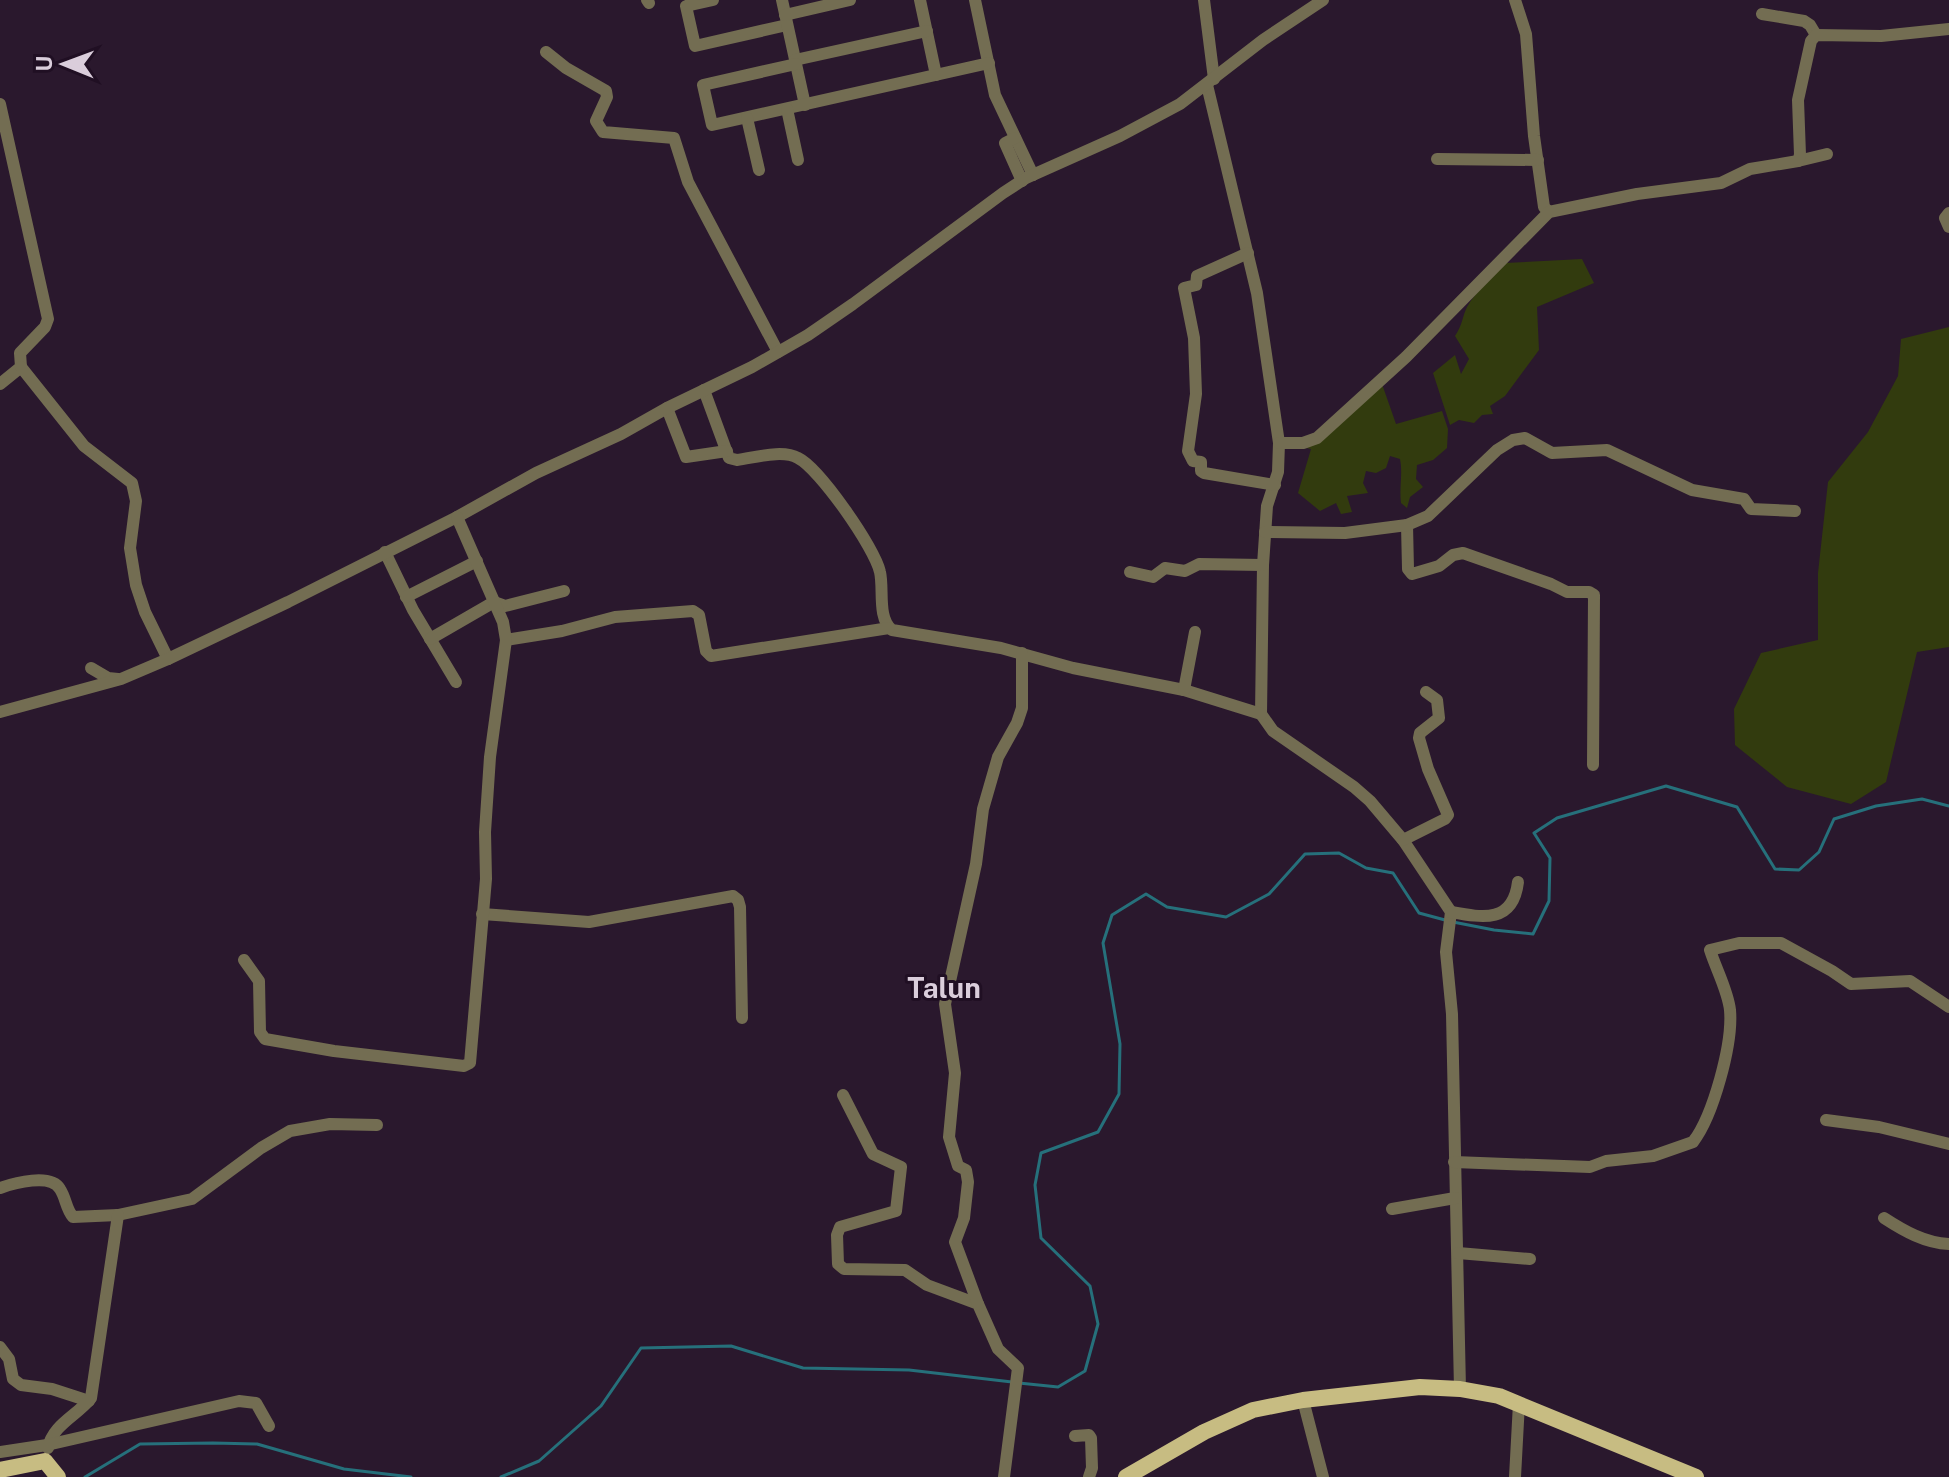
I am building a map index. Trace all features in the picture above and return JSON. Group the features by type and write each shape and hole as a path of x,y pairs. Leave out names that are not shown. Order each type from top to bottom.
{"main road":[{"path":"1126,1477 1226,1421 1253,1410 1303,1400 1406,1388 1460,1389 1519,1403 1676,1473 1696,1477"},
{"path":"0,1470 36,1461 52,1468"}],"street":[{"path":"713,0 686,6 695,46 850,0"},
{"path":"782,0 805,105"},
{"path":"920,0 936,75"},
{"path":"975,0 995,95 1015,138 1005,143 1027,178"},
{"path":"1204,0 1210,82 1248,253 1279,443 1278,472 1267,506 1265,532 1261,714 1273,731 1361,793 1403,840 1451,915 1446,952 1452,1014 1460,1389"},
{"path":"0,712 121,679 168,659 457,517 536,473 621,434 778,352 853,304 964,220 1027,178 1141,126 1210,82 1263,40 1323,0"},
{"path":"1515,0 1526,34 1544,207 1549,212"},
{"path":"1762,14 1804,21 1816,35"},
{"path":"1816,35 1881,36 1949,29"},
{"path":"927,31 703,85 712,125 989,63"},
{"path":"1798,161 1798,100 1811,41 1816,35"},
{"path":"546,52 566,68 606,91 598,126 606,133 674,138 688,182 778,352"},
{"path":"0,104 48,319 41,332 20,353 21,367 77,438 132,483 136,501 130,548 136,585 145,612 168,659"},
{"path":"787,109 798,160"},
{"path":"747,118 759,170"},
{"path":"1279,443 1303,443 1317,438 1406,357 1549,212 1637,194 1712,185 1750,169 1827,154"},
{"path":"1437,159 1538,160"},
{"path":"1949,213 1945,218 1949,227"},
{"path":"1248,253 1197,276 1196,285 1184,288 1194,338 1196,394 1188,451 1193,461 1201,462 1204,473 1275,485"},
{"path":"0,384 21,367"},
{"path":"704,390 729,458 795,456 811,469 859,529 876,557 881,577 883,618 889,628"},
{"path":"667,408 686,457 727,451"},
{"path":"1265,532 1345,533 1407,525 1428,516 1497,450 1513,440 1525,438 1552,453 1607,450 1692,490 1746,500 1753,510 1795,511"},
{"path":"244,960 259,981 260,1032 265,1039 334,1051 465,1066 471,1059 490,757 506,640 503,622 457,517"},
{"path":"1407,525 1408,569 1412,574 1439,566 1453,555 1463,553 1571,593 1589,592 1594,595 1593,765"},
{"path":"385,552 406,597 456,682"},
{"path":"406,597 477,561"},
{"path":"1130,572 1153,577 1165,568 1185,571 1199,564 1263,565"},
{"path":"494,602 505,606 564,591"},
{"path":"430,639 494,602"},
{"path":"506,640 562,631 615,617 693,611 699,615 706,651 711,656 889,628 1022,653 1073,668 1184,690 1261,714"},
{"path":"1184,690 1195,632"},
{"path":"1004,1477 1018,1366 998,1349 956,1246 956,1236 964,1218 968,1182 967,1171 959,1167 949,1137 955,1073 945,1008 976,864 983,809 998,757 1022,708 1022,653"},
{"path":"91,668 108,678 121,679"},
{"path":"1403,840 1448,815 1428,769 1419,738 1420,733 1439,718 1437,700 1426,692"},
{"path":"1451,915 1481,916 1507,910 1514,902 1518,882"},
{"path":"482,914 589,922 733,896 740,907 742,1018"},
{"path":"1454,1162 1590,1167 1606,1161 1653,1156 1693,1142 1718,1090 1730,1010 1710,950 1739,943 1781,943 1851,984 1910,981 1949,1007"},
{"path":"843,1095 873,1154 901,1167 896,1211 839,1229 839,1267 902,1270 927,1285 978,1304"},
{"path":"1826,1120 1879,1127 1949,1144"},
{"path":"0,1188 52,1181 59,1186 73,1217 118,1215 192,1199 261,1148 290,1131 330,1124 377,1125"},
{"path":"1392,1209 1455,1198"},
{"path":"52,1468 47,1445 60,1425 89,1401 94,1382 118,1215"},
{"path":"1884,1218 1902,1230 1935,1243 1949,1244"},
{"path":"1458,1253 1530,1259"},
{"path":"0,1347 9,1359 13,1379 21,1385 52,1389 89,1401"},
{"path":"1303,1400 1323,1477"},
{"path":"0,1452 47,1445 239,1401 258,1405 269,1426"},
{"path":"1515,1477 1519,1403"},
{"path":"1075,1436 1089,1435 1091,1438 1092,1468 1089,1477"}],"green space":[{"path":"1582,259 1594,283 1537,307 1539,350 1505,396 1490,406 1493,414 1482,415 1474,423 1459,420 1450,425 1433,373 1455,355 1461,374 1469,359 1455,336 1475,295 1505,263"},
{"path":"1949,327 1949,647 1917,652 1886,782 1851,804 1787,787 1735,745 1734,709 1761,653 1818,640 1818,573 1828,482 1868,432 1898,376 1901,339"},
{"path":"1382,384 1396,424 1442,411 1448,429 1447,448 1433,460 1417,465 1416,479 1423,487 1410,497 1407,508 1401,503 1400,459 1390,456 1386,468 1376,473 1366,471 1363,483 1368,493 1347,496 1352,512 1341,514 1336,503 1320,511 1298,493 1311,449 1301,447"}],"waterway":[{"path":"1453,922 1533,934 1549,901 1550,858 1534,833 1557,818 1666,786 1737,807 1775,869 1799,870 1819,852 1834,819 1876,806 1922,799 1949,806"},
{"path":"1019,1383 1058,1387 1085,1371 1098,1324 1090,1286 1041,1238 1035,1185 1041,1153 1098,1132 1119,1094 1120,1044 1103,943 1112,915 1146,894 1167,907 1226,917 1269,894 1305,854 1339,853 1366,868 1393,873 1419,913 1445,920"},
{"path":"501,1477 539,1461 601,1406 641,1348 731,1346 803,1368 909,1370 1012,1382"},
{"path":"85,1477 140,1444 213,1443 257,1444 344,1469 411,1477"}],"district":[{"name":"Talun","path":"944,988"}]}
